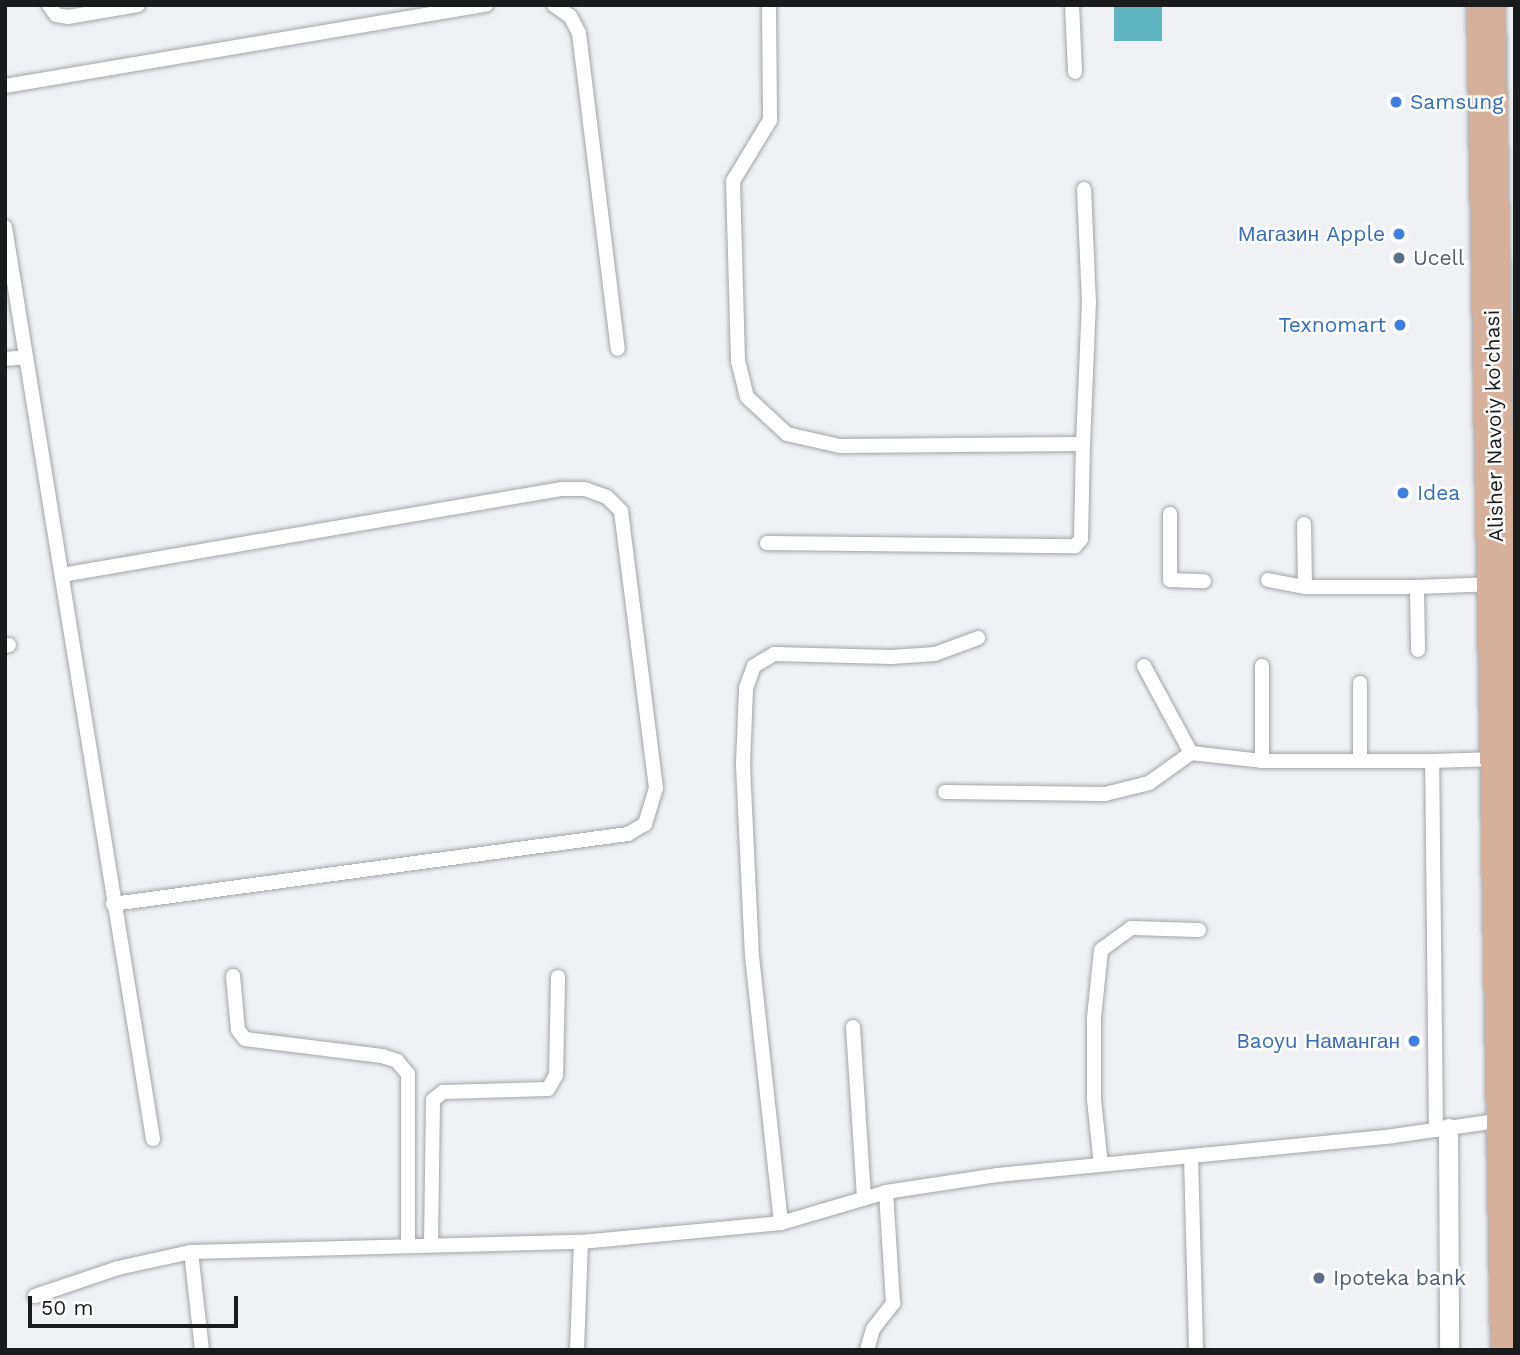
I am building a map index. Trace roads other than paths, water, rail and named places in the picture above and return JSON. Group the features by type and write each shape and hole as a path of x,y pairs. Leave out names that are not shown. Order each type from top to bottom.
{"main road":[{"name":"Alisher Navoiy ko'chasi","path":"1486,5 1510,1350"}],"street":[{"path":"1442,1129 1449,1350"}],"lane":[{"path":"49,5 56,15 68,17 138,5"},
{"path":"5,86 486,5"},
{"path":"554,5 570,16 579,33 618,349"},
{"path":"769,5 770,120 733,181 738,361 747,397 787,434 840,446 1083,444"},
{"path":"1072,5 1075,72"},
{"path":"767,542 1075,547 1081,539 1089,303 1084,189"},
{"path":"5,227 153,1139"},
{"path":"5,359 26,357"},
{"path":"62,575 561,489 585,489 607,497 621,512 656,788 645,824 628,834 113,904"},
{"path":"1170,514 1170,580 1204,581"},
{"path":"1304,524 1305,587"},
{"path":"1268,580 1305,587 1497,584"},
{"path":"1417,587 1418,650"},
{"path":"781,1223 752,957 743,764 746,688 754,666 774,654 891,657 935,654 978,639"},
{"path":"1144,666 1191,753"},
{"path":"1262,666 1262,761"},
{"path":"1360,683 1360,761"},
{"path":"944,792 1105,794 1149,783 1191,753 1262,761 1500,759"},
{"path":"1432,761 1442,1129"},
{"path":"1101,1165 1094,1018 1101,950 1131,928 1199,930"},
{"path":"233,976 238,1030 245,1039 382,1056 397,1061 408,1074 408,1244"},
{"path":"432,1244 433,1100 443,1092 548,1089 556,1075 558,977"},
{"path":"853,1027 864,1199"},
{"path":"35,1296 118,1268 191,1252 408,1244 581,1242 781,1223 886,1192 1504,1120"},
{"path":"1191,1157 1196,1350"},
{"path":"867,1350 873,1329 893,1303 886,1192"},
{"path":"577,1350 581,1242"},
{"path":"191,1252 202,1350"}],"water":[{"path":"1114,5 1162,5 1162,41 1114,41"}],"place":[{"name":"Samsung","path":"1396,102"},
{"name":"Магазин Apple","path":"1399,234"},
{"name":"Ucell","path":"1399,258"},
{"name":"Texnomart","path":"1400,325"},
{"name":"Idea","path":"1403,493"},
{"name":"Baoyu Наманган","path":"1414,1041"},
{"name":"Ipoteka bank","path":"1319,1278"}]}
